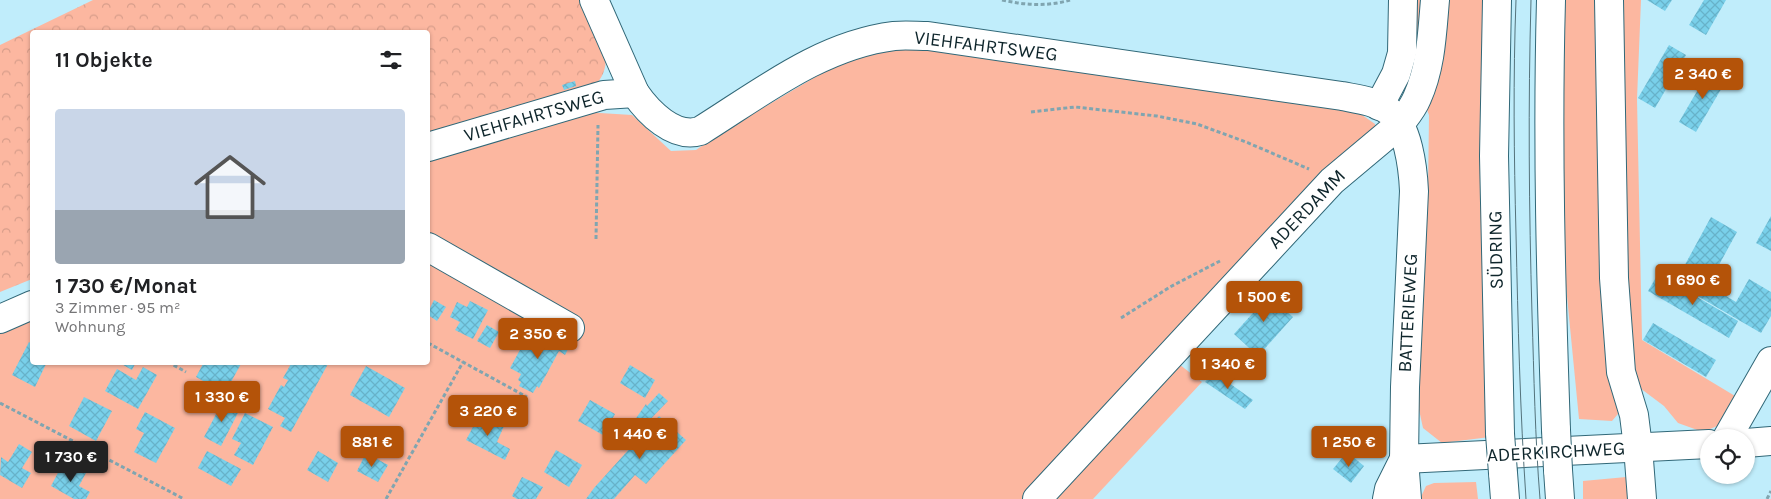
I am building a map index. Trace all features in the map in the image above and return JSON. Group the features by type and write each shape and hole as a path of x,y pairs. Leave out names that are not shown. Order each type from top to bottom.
{"street":[{"path":"594,0 635,93"},
{"path":"1379,106 1396,74 1402,53 1403,0"},
{"name":"ADERDAMM","path":"1037,499 1332,180 1400,124 1416,100 1425,79 1430,54 1435,0"},
{"name":"SÜDRING","path":"1497,0 1494,156 1500,434 1504,486"},
{"path":"1551,0 1550,276 1560,499"},
{"path":"1610,0 1614,278 1621,372 1634,415 1642,499"},
{"name":"VIEHFAHRTSWEG","path":"430,146 604,95 635,93 654,116 683,131 694,132 815,60 858,44 894,36 928,36 1342,96 1379,106 1390,112 1400,124"},
{"name":"BATTERIEWEG","path":"1388,499 1389,489 1404,459 1405,387 1414,191 1412,164 1400,124"},
{"path":"430,248 570,328"},
{"path":"0,319 30,306"},
{"path":"1732,429 1771,361"},
{"path":"1755,442 1771,441"},
{"name":"ADERKIRCHWEG","path":"1404,459 1700,444"},
{"path":"1404,459 1407,499"}],"path":[{"path":"1002,0 1027,5 1055,4 1070,0"},
{"path":"596,239 598,120 604,95"},
{"path":"1031,112 1075,107 1158,116 1197,124 1246,142 1332,180"},
{"path":"1121,318 1170,287 1222,260"},
{"path":"430,344 528,397"},
{"path":"386,499 463,362"},
{"path":"173,365 186,372"},
{"path":"0,402 184,499"},
{"path":"1767,499 1771,491"}],"green space":[{"path":"93,0 582,0 606,56 602,77 593,87 430,134 430,30 31,30"},
{"path":"1407,0 1483,0 1482,157 1490,437 1442,443 1423,428 1418,405 1428,193 1429,115 1406,53"},
{"path":"1565,0 1641,0 1637,99 1642,340 1740,399 1729,421 1710,429 1700,429 1700,431 1678,423 1664,406 1640,388 1612,421 1579,419 1565,276 1563,159"},
{"path":"30,30 30,280 0,292 0,45"},
{"path":"908,46 1355,110 1375,124 1376,134 1029,499 0,499 0,326 30,313 30,365 430,365 430,156 584,112 632,115 671,151 696,150 719,134 844,60"},
{"path":"1175,361 1202,382 1093,499 1046,499"},
{"path":"1648,475 1655,499 1583,499 1583,481"},
{"path":"1476,482 1478,499 1420,499 1426,486 1434,483"}],"building":[{"path":"1647,0 1672,0 1665,11"},
{"path":"1704,0 1726,0 1706,35 1689,25"},
{"path":"1669,45 1686,55 1655,108 1638,98"},
{"path":"1710,69 1727,79 1696,132 1679,122"},
{"path":"575,81 576,86 564,90 562,85"},
{"path":"1771,216 1771,251 1756,243"},
{"path":"1711,217 1737,232 1708,285 1736,302 1749,279 1771,292 1771,316 1761,333 1675,283"},
{"path":"1658,274 1738,321 1729,338 1648,291"},
{"path":"1277,286 1282,296 1276,302 1293,317 1258,356 1234,334 1261,304 1260,302"},
{"path":"434,300 446,307 437,321 430,316 430,308"},
{"path":"470,301 488,310 473,339 455,330 460,322 450,317 457,302 467,307"},
{"path":"1653,323 1716,360 1706,377 1643,340"},
{"path":"487,325 499,332 490,348 477,341"},
{"path":"542,333 554,340 558,333 572,341 565,355 559,351 539,388 537,386 533,393 519,386 521,382 518,380 521,374 510,368 526,339 535,344"},
{"path":"29,342 30,365 46,365 35,387 12,375"},
{"path":"123,365 134,365 132,370"},
{"path":"202,365 240,365 225,393 196,377"},
{"path":"290,365 327,365 291,432 280,426 285,418 268,409 281,385 284,387 288,380 283,378"},
{"path":"630,365 655,380 645,398 620,383"},
{"path":"366,366 405,388 389,417 350,395"},
{"path":"143,367 157,375 138,409 105,391 117,369 136,380"},
{"path":"1217,369 1224,375 1222,378 1253,400 1245,409 1205,382"},
{"path":"659,393 668,401 642,428 634,421 646,404 647,406"},
{"path":"84,397 112,411 96,441 69,426"},
{"path":"590,400 615,414 603,435 578,421"},
{"path":"223,401 240,409 221,446 204,437"},
{"path":"145,412 175,428 156,463 134,452 144,433 136,429"},
{"path":"245,413 273,427 253,465 234,455 241,443 232,439"},
{"path":"480,414 504,426 497,442 510,449 505,460 466,440"},
{"path":"659,416 686,440 646,484 635,475 614,499 586,499 594,488"},
{"path":"632,427 639,434 630,444 622,437"},
{"path":"19,444 32,452 22,468 31,473 22,488 0,475 1,457 8,462"},
{"path":"556,450 582,465 569,487 544,472"},
{"path":"207,451 241,469 231,486 198,468"},
{"path":"318,451 338,463 328,482 307,470"},
{"path":"1347,452 1364,466 1351,483 1333,469"},
{"path":"366,453 388,465 378,482 357,471"},
{"path":"73,464 87,471 79,486 90,492 86,499 74,499 51,486 61,467 69,472"},
{"path":"522,477 543,487 536,499 517,499 512,496"}],"tram line":[{"path":"1516,0 1514,88 1515,205 1522,433 1526,499"},
{"path":"1531,0 1530,235 1535,407 1540,499"}]}
